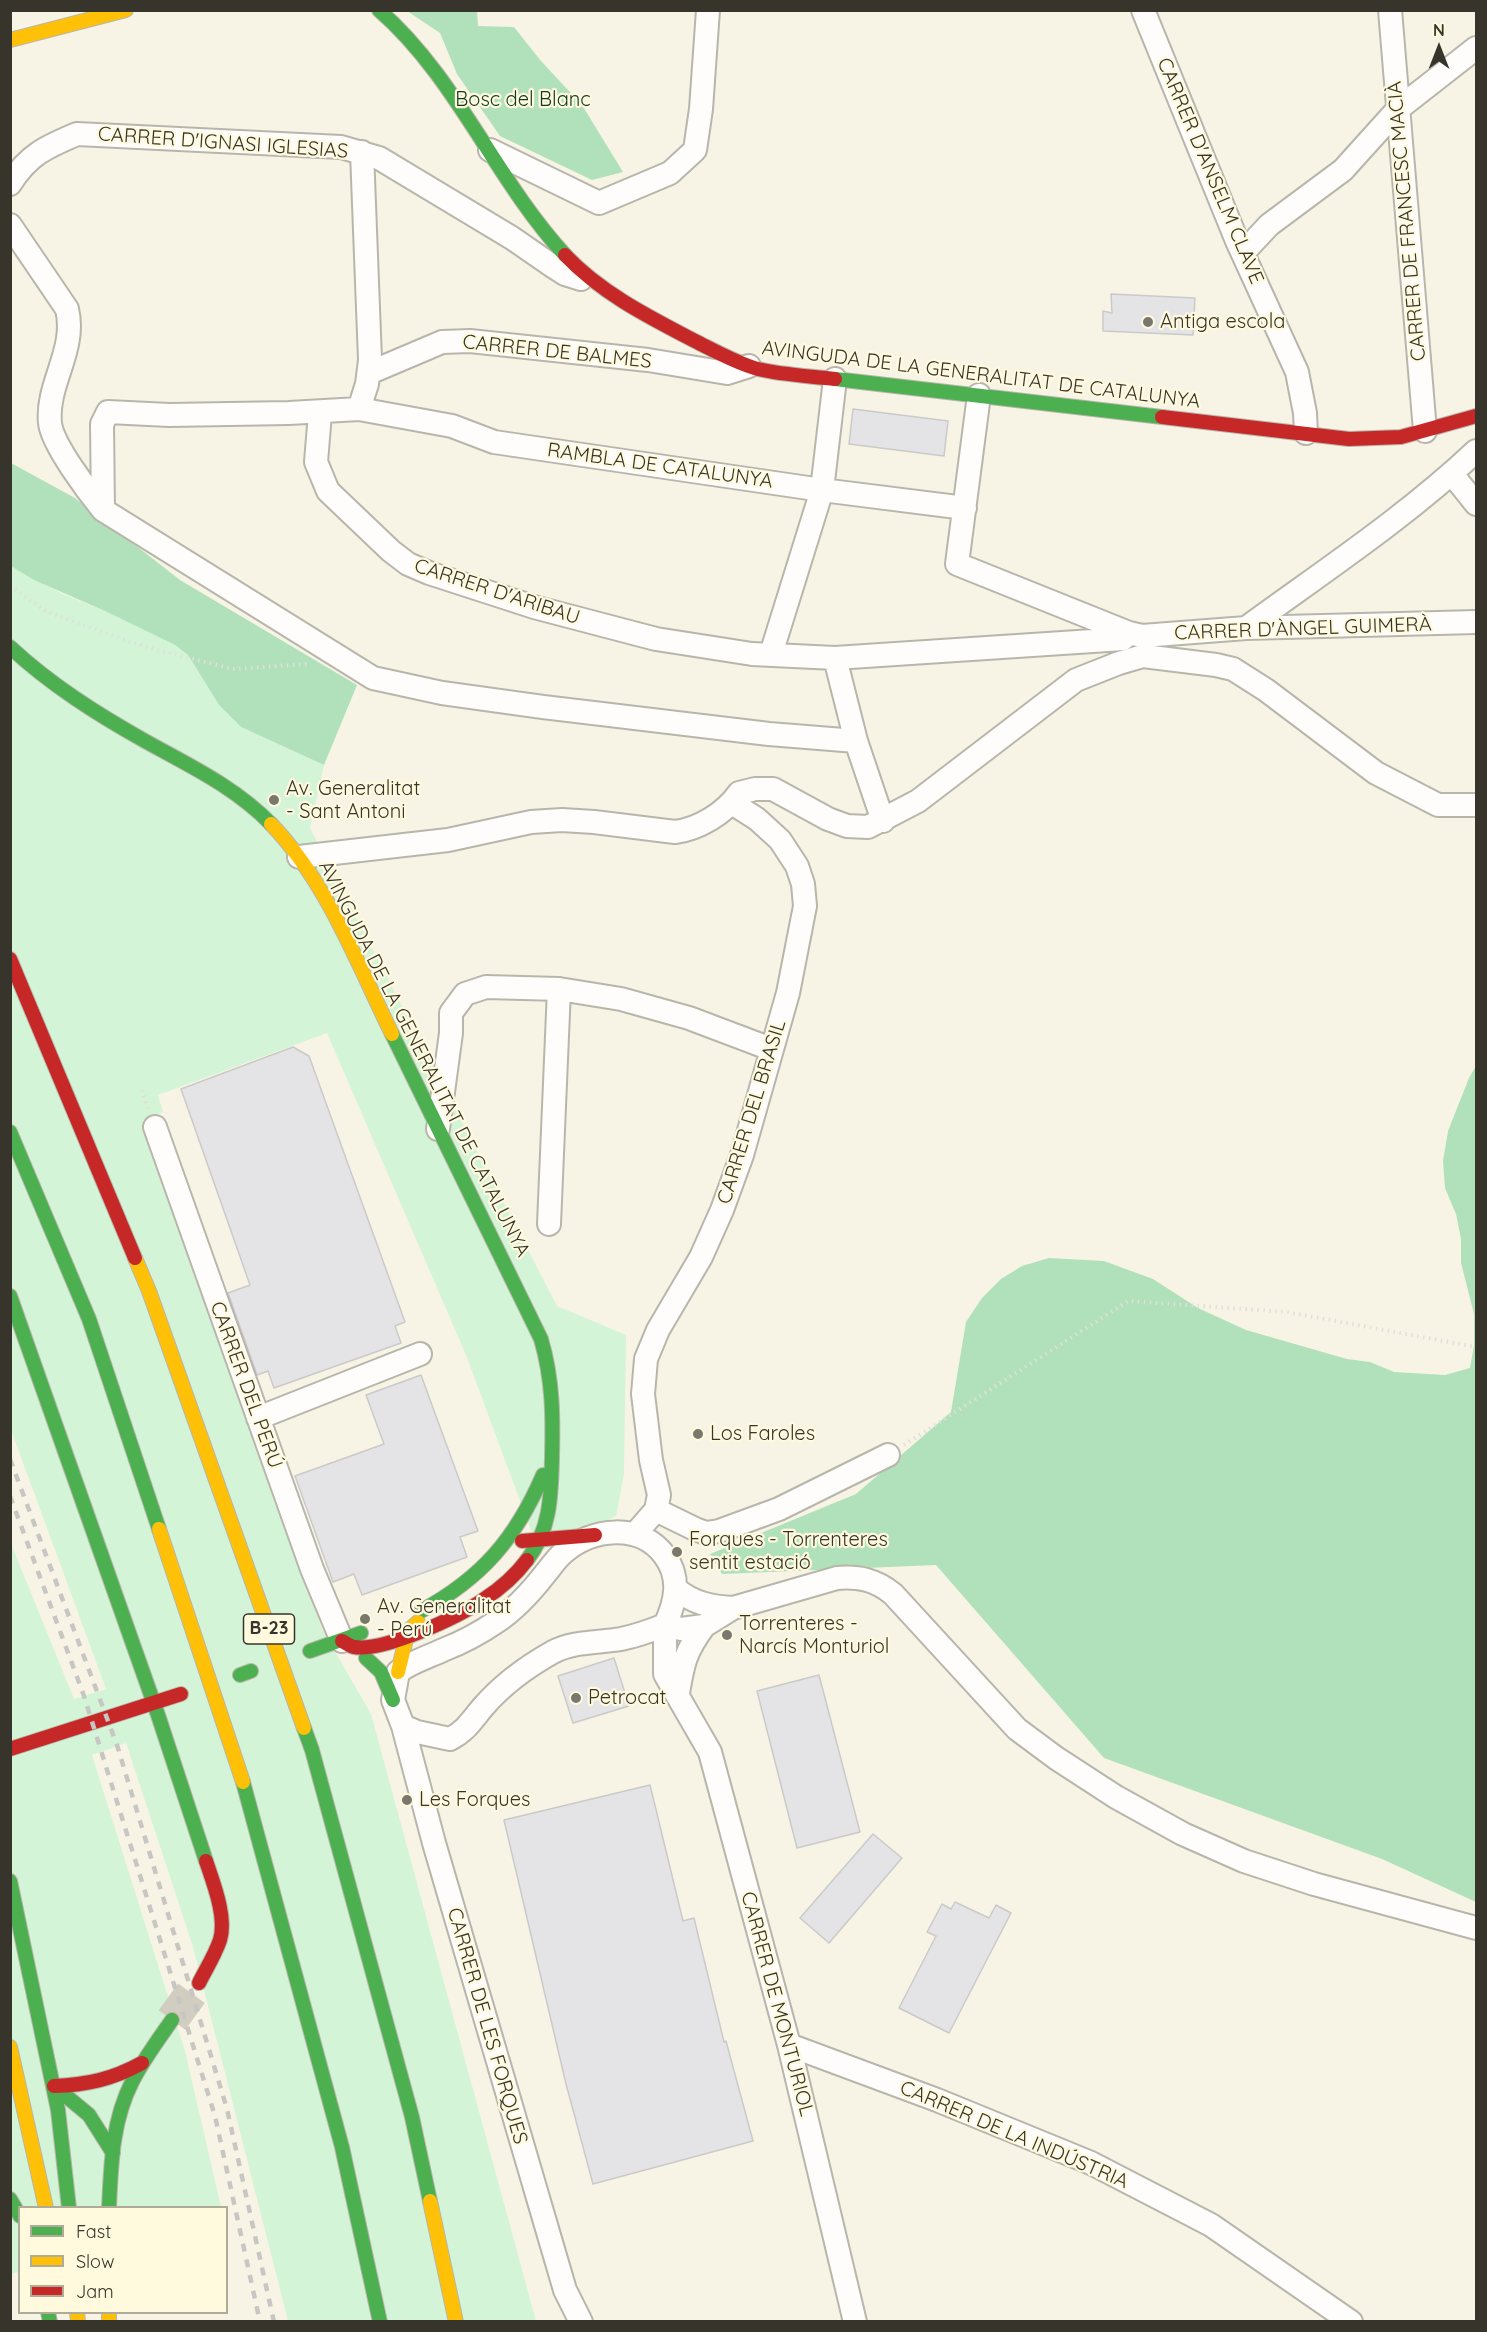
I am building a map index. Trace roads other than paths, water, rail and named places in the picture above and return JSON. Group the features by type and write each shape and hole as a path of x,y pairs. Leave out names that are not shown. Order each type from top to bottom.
{"main road":[{"path":"10,40 126,10"},
{"name":"AVINGUDA DE LA GENERALITAT DE CATALUNYA","path":"379,10 397,24 420,49 486,148 554,243 574,264 599,284 657,320 726,357 749,366 770,371 835,379 1306,434 1376,439 1401,437 1476,416"},
{"name":"AVINGUDA DE LA GENERALITAT DE CATALUNYA","path":"10,647 59,690 246,800 299,857 315,880 342,932 374,1002 541,1339 554,1396 550,1500 545,1525 539,1540 515,1573 496,1593 480,1605 450,1620 407,1636 348,1644"},
{"name":"B-23","path":"10,960 149,1291 312,1750 412,2117 456,2322"},
{"path":"10,1132 89,1319 241,1775 342,2147 380,2322"},
{"path":"10,1296 154,1702 201,1839 217,1894 221,1917 220,1939 199,1983"},
{"name":"AVINGUDA DE LA GENERALITAT DE CATALUNYA","path":"404,1619 465,1586 504,1547 536,1494 552,1451"},
{"path":"550,1500 566,1516 595,1535"},
{"path":"504,1547 523,1541 595,1535"},
{"path":"398,1672 407,1636 413,1625 460,1597 465,1586"},
{"path":"310,1651 348,1644 377,1627"},
{"path":"348,1644 381,1672 393,1700"},
{"path":"10,1749 181,1694"},
{"path":"10,1733 36,1742"},
{"path":"22,1758 36,1742"},
{"path":"10,1881 54,2086 69,2206"},
{"path":"109,2206 113,2153 121,2106 142,2063 172,2020"},
{"path":"10,2047 46,2206"},
{"path":"54,2086 100,2083 122,2075 142,2063"},
{"path":"54,2086 89,2115 113,2153"},
{"path":"10,2199 18,2213"}],"street":[{"path":"486,148 599,203 670,173 695,150 701,109 708,10"},
{"name":"CARRER D'ANSELM CLAVE","path":"1143,10 1243,253 1297,372 1305,413 1306,434"},
{"name":"CARRER DE FRANCESC MACIÀ","path":"1389,10 1425,431"},
{"path":"1243,253 1269,225 1342,170 1398,109 1476,48"},
{"name":"CARRER D'IGNASI IGLESIAS","path":"10,184 26,162 45,147 77,134 341,147 379,158 512,238 566,274 599,284"},
{"path":"103,510 102,424 108,412 169,415 320,413 359,409 369,373 370,360 362,152"},
{"path":"10,225 67,309 70,322 69,339 51,406 50,423 53,435 87,490 103,510 373,678 442,693 543,707 769,734 856,741"},
{"name":"CARRER DE BALMES","path":"369,373 442,342 470,341 648,360 727,373 749,366"},
{"path":"771,654 822,490 835,379"},
{"path":"979,395 957,564 1138,642 1233,669 1266,690 1376,773 1438,805 1476,805"},
{"name":"RAMBLA DE CATALUNYA","path":"359,409 452,426 494,442 822,490 965,508"},
{"name":"CARRER D'ARIBAU","path":"320,413 316,462 328,491 408,564 519,603 622,632 752,654 835,658 1123,639 1138,642"},
{"path":"1246,628 1392,522 1452,474 1476,451"},
{"path":"1452,474 1476,504"},
{"name":"CARRER D'ÀNGEL GUIMERÀ","path":"1138,642 1246,628 1476,622"},
{"path":"299,857 448,840 531,822 562,820 683,831 702,824 732,803 739,793 754,789 773,789 828,819 847,826 868,827 918,801 1076,680 1119,663 1138,642"},
{"path":"835,658 856,741 883,821"},
{"name":"CARRER DEL BRASIL","path":"656,1510 660,1495 651,1460 643,1394 646,1359 658,1330 701,1257 722,1210 742,1155 788,993 805,906 803,884 797,866 780,840 757,819 732,803"},
{"path":"438,1129 451,1033 451,1013 465,994 486,987 559,989 621,999 689,1018 771,1050"},
{"path":"549,1224 559,989"},
{"name":"CARRER DEL PERÚ","path":"155,1127 312,1569 348,1644"},
{"path":"258,1418 420,1354"},
{"path":"634,1534 656,1510 706,1533 720,1531 779,1509 888,1455"},
{"path":"393,1700 398,1672 456,1645 497,1622 522,1602 562,1554 595,1535 617,1532 634,1534 657,1546 666,1557 674,1575 676,1589 674,1607 665,1625"},
{"path":"678,1693 688,1648 704,1626 733,1608 837,1578 852,1576 868,1579 894,1594 1017,1729 1056,1758 1116,1797 1183,1834 1244,1861 1314,1884 1476,1928"},
{"path":"676,1589 686,1598 700,1603 714,1607 733,1608"},
{"path":"403,1726 417,1732 450,1739 469,1727 483,1707 507,1683 554,1651 592,1641 629,1637 665,1625 681,1629 704,1626"},
{"name":"CARRER DE MONTURIOL","path":"665,1625 665,1674 710,1752 789,2045 855,2322"},
{"name":"CARRER DE LES FORQUES","path":"393,1700 403,1726 434,1843 565,2289 581,2322"},
{"name":"CARRER DE LA INDÚSTRIA","path":"789,2045 937,2100 1091,2163 1211,2225 1351,2322"}],"tunnel":[{"path":"172,2020 199,1983"}],"railway":[{"path":"10,1459 117,1745 227,2109 274,2322"},
{"path":"10,1496 84,1696 215,2116 260,2322"}],"place":[{"name":"Antiga escola","path":"1148,322"},
{"name":"Av. Generalitat - Sant Antoni","path":"274,800"},
{"name":"Los Faroles","path":"698,1434"},
{"name":"Forques - Torrenteres sentit estació","path":"677,1552"},
{"name":"Av. Generalitat - Perú","path":"365,1619"},
{"name":"Torrenteres - Narcís Monturiol","path":"727,1635"},
{"name":"Petrocat","path":"576,1698"},
{"name":"Les Forques","path":"407,1800"}],"park label":[{"name":"Bosc del Blanc","path":"523,100"}]}
